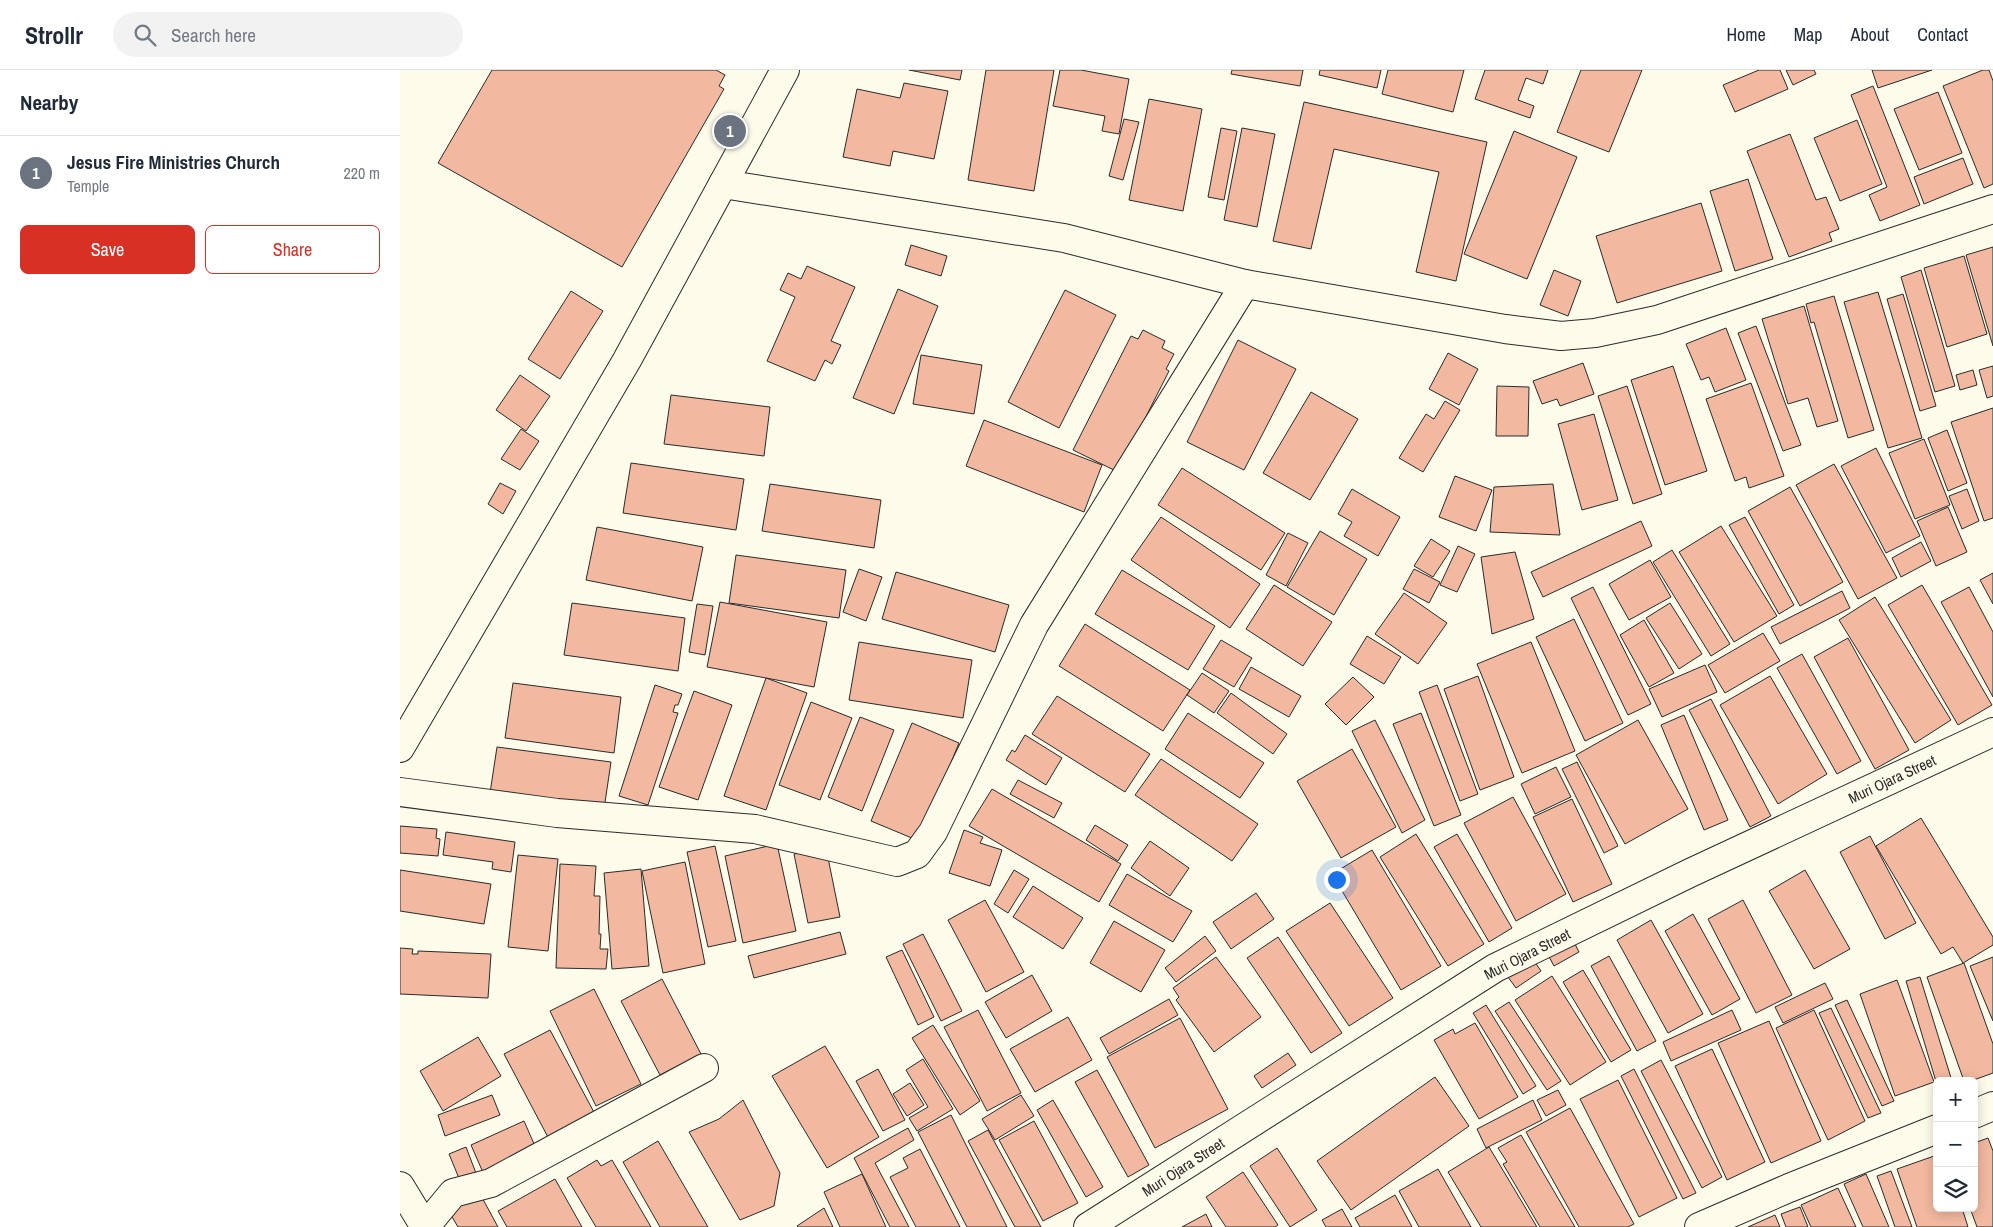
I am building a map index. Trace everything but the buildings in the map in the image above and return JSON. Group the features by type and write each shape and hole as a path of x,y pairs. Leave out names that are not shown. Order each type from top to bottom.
{"street":[{"path":"400,748 627,360 785,70"},
{"path":"723,184 1064,238 1246,284 1505,329 1562,336 1587,334 1657,320 1993,209"},
{"path":"400,792 557,813 755,829 897,862 917,854 933,832 1034,625 1246,284"},
{"name":"Muri Ojara Street","path":"1088,1227 1495,968 1690,873 1993,732"},
{"path":"400,1186 425,1227 453,1193 491,1183 704,1068"},
{"path":"1978,1112 1993,1106"},
{"path":"1700,1227 1789,1188 1933,1130"}],"place":[{"name":"Jesus Fire Ministries Church","path":"730,131"}]}
